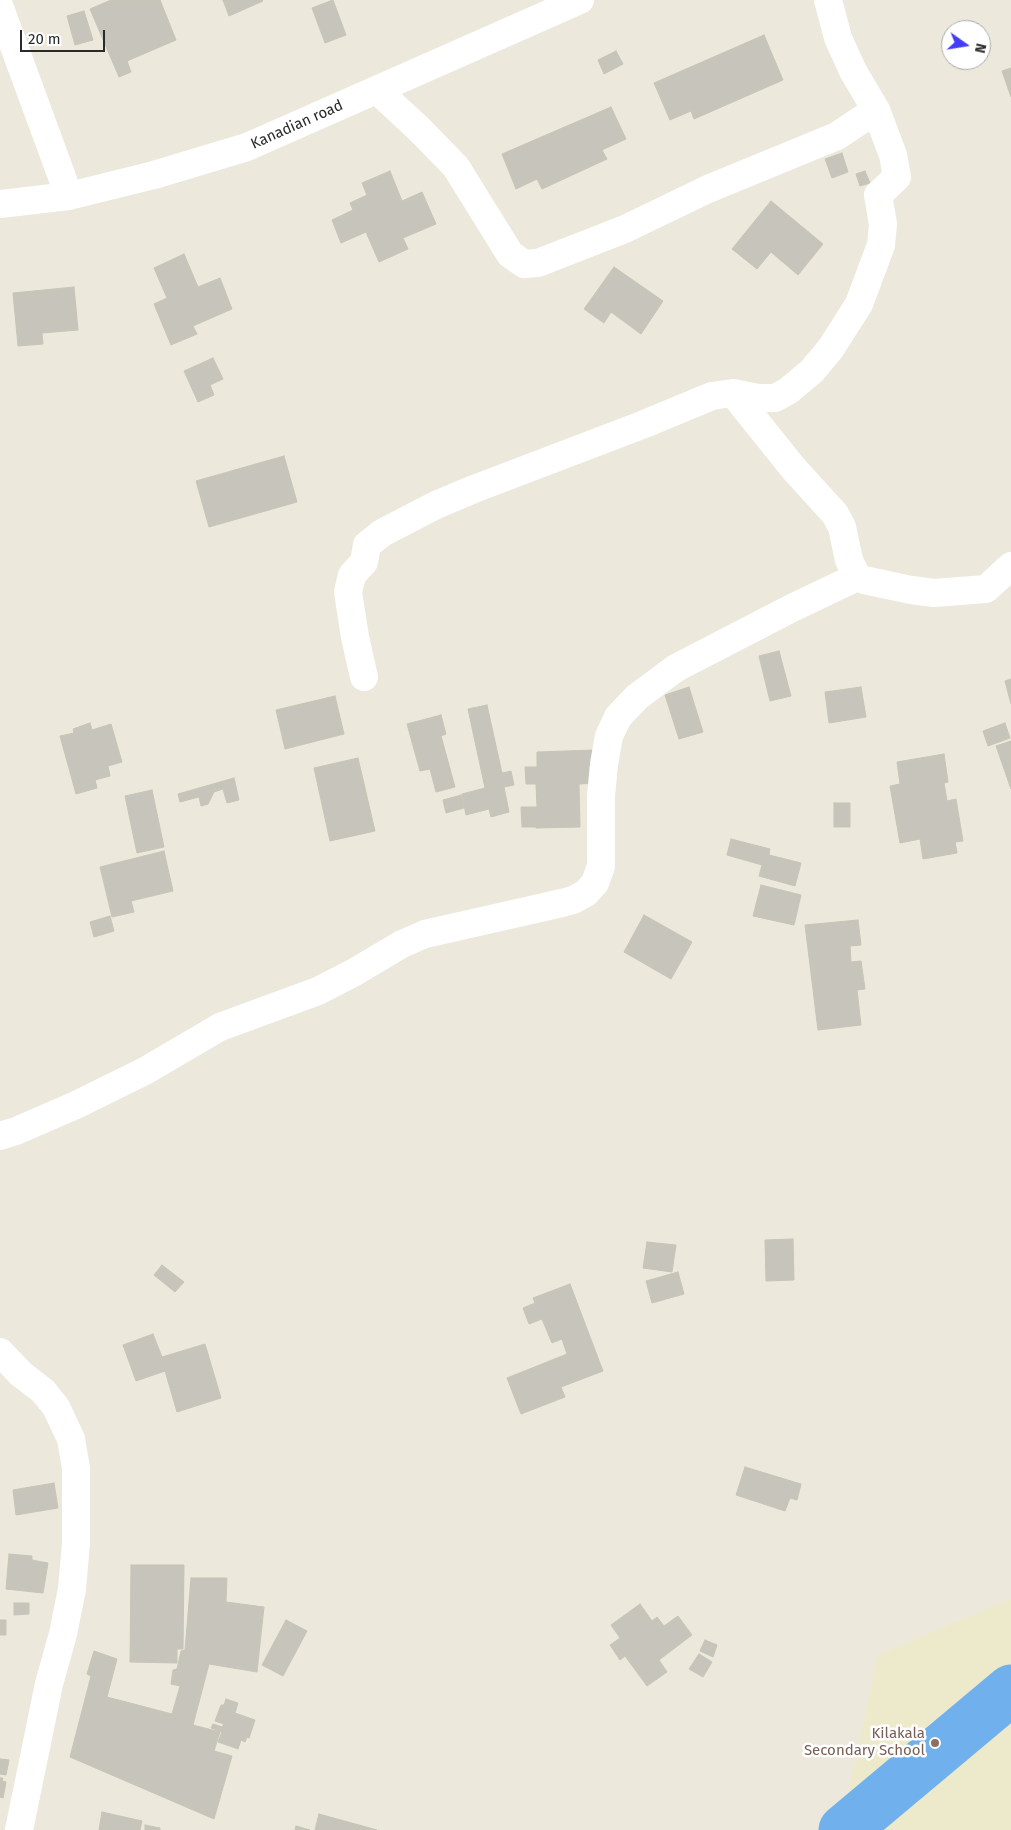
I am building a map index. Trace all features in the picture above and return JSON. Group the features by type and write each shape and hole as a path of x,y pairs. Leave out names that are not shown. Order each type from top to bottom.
{"street":[{"name":"Kanadian road","path":"0,204 69,196 154,175 248,148 580,0"},
{"path":"364,677 348,592 352,575 364,562 367,545 382,533 436,505 474,489 712,396 733,393 758,398 775,398 788,391 822,360 859,304 881,245 883,224 878,195 897,177 893,155 876,110 853,71 838,38 828,0"},
{"path":"0,8 69,196"},
{"path":"378,90 456,167 510,254 524,264 538,263 625,229 708,190 837,136 876,110"},
{"path":"733,393 788,462 835,514 842,527 849,560 857,577 911,590 942,592 986,590 1011,566"},
{"path":"0,1136 76,1105 145,1072 220,1027 318,990 410,940 425,934 568,901 586,893 595,883 601,866 601,796 608,736 625,709 676,668 792,608 857,577"},
{"path":"0,1352 5,1355 20,1374 43,1391 56,1407 71,1439 76,1468 76,1543 72,1589 45,1703 19,1830"}],"shaded area":[{"name":"Kilakala Secondary School","path":"1011,1599 1011,1830 840,1830 878,1655"}],"building":[{"path":"111,0 160,0 176,40 127,61 131,72 119,77 90,9"},
{"path":"223,0 262,0 263,1 229,16"},
{"path":"333,0 346,35 325,43 312,8"},
{"path":"84,11 93,40 75,45 67,16"},
{"path":"764,35 783,80 694,119 691,111 670,120 654,83"},
{"path":"616,51 623,64 604,74 598,60"},
{"path":"1011,68 1011,97 1002,71"},
{"path":"611,107 626,139 602,150 607,159 542,189 537,179 516,189 502,154"},
{"path":"842,153 848,172 832,178 825,159"},
{"path":"390,171 402,201 422,192 436,224 403,238 408,249 379,262 366,232 341,243 332,220 353,210 350,203 367,195 362,183"},
{"path":"865,171 870,183 860,186 856,174"},
{"path":"771,201 823,244 798,275 771,252 757,269 732,249"},
{"path":"184,254 198,287 220,278 232,309 193,326 197,334 171,345 154,304 167,298 154,268"},
{"path":"614,267 663,301 641,334 611,312 604,323 584,309"},
{"path":"74,287 78,330 42,333 43,344 18,346 13,293"},
{"path":"213,358 223,379 210,385 214,395 198,402 184,371"},
{"path":"284,456 297,502 209,527 196,481"},
{"path":"779,651 791,696 770,701 759,656"},
{"path":"1011,679 1011,704 1005,681"},
{"path":"689,687 703,732 679,739 665,695"},
{"path":"861,687 866,717 829,723 825,692"},
{"path":"335,696 344,734 285,749 276,710"},
{"path":"487,705 502,773 511,771 514,785 504,787 509,812 491,817 489,809 466,815 462,794 485,788 468,709"},
{"path":"441,715 446,734 441,736 455,787 436,792 430,769 420,771 407,724"},
{"path":"90,723 92,730 111,724 122,762 108,766 110,776 95,780 97,788 76,794 60,736 74,733 73,729"},
{"path":"1005,723 1010,738 988,746 983,731"},
{"path":"1011,741 1011,789 996,746"},
{"path":"594,750 595,783 579,784 580,827 522,827 521,807 537,807 536,784 526,784 525,767 537,767 537,752"},
{"path":"944,754 948,782 944,783 947,801 956,799 963,841 955,842 957,853 923,859 920,839 900,843 890,786 900,784 897,762"},
{"path":"358,758 375,831 330,841 314,768"},
{"path":"234,778 239,800 227,803 223,789 214,792 208,804 201,806 199,797 180,802 178,794"},
{"path":"152,790 164,847 137,853 125,796"},
{"path":"461,795 464,808 446,813 443,800"},
{"path":"834,803 850,803 850,827 834,827"},
{"path":"731,839 770,849 769,855 801,863 795,886 759,876 762,865 727,855"},
{"path":"164,851 173,891 131,901 134,912 112,917 100,867"},
{"path":"761,885 801,895 794,925 753,916"},
{"path":"644,915 692,942 671,979 624,952"},
{"path":"110,916 114,931 94,937 90,922"},
{"path":"858,920 861,945 850,946 851,962 861,961 865,989 857,990 861,1025 818,1030 805,925"},
{"path":"793,1239 794,1280 766,1281 765,1240"},
{"path":"647,1242 676,1245 672,1272 643,1268"},
{"path":"162,1265 184,1282 175,1292 154,1275"},
{"path":"678,1272 684,1294 652,1303 646,1281"},
{"path":"570,1284 603,1371 561,1387 565,1397 521,1414 507,1378 567,1354 562,1339 552,1343 542,1319 529,1324 523,1308 535,1303 533,1298"},
{"path":"153,1334 162,1357 205,1344 221,1398 177,1412 165,1371 136,1381 123,1345"},
{"path":"745,1467 801,1484 797,1500 790,1498 785,1511 736,1495"},
{"path":"54,1483 58,1508 16,1515 13,1490"},
{"path":"9,1554 32,1556 32,1560 48,1563 43,1593 6,1589"},
{"path":"131,1565 184,1565 183,1649 177,1649 177,1663 130,1662"},
{"path":"191,1578 227,1578 226,1602 264,1607 257,1672 209,1664 193,1725 220,1732 214,1751 232,1756 214,1819 70,1757 91,1676 87,1674 94,1651 117,1659 107,1697 172,1714 180,1686 171,1684 173,1670 177,1669 181,1651 185,1650"},
{"path":"14,1603 29,1603 29,1614 14,1615"},
{"path":"640,1604 652,1621 657,1617 664,1626 678,1616 692,1635 659,1660 667,1672 647,1686 625,1656 620,1660 610,1645 620,1638 611,1625"},
{"path":"0,1620 6,1620 6,1635 0,1635"},
{"path":"286,1620 307,1631 283,1676 262,1665"},
{"path":"705,1640 717,1645 713,1657 700,1651"},
{"path":"699,1654 712,1662 703,1677 689,1669"},
{"path":"226,1699 238,1703 235,1713 255,1720 249,1738 247,1737 245,1742 241,1740 238,1749 218,1742 222,1732 211,1728 213,1724 222,1727 224,1724 215,1721 221,1705 224,1705"},
{"path":"0,1759 9,1760 6,1775 0,1774"},
{"path":"0,1778 3,1778 2,1781 6,1782 3,1798 0,1797"},
{"path":"102,1812 142,1821 140,1830 99,1830"},
{"path":"319,1814 377,1830 315,1830"},
{"path":"145,1825 160,1828 160,1830 145,1830"},
{"path":"296,1826 310,1830 295,1830"}],"waterway":[{"path":"844,1830 1011,1690"}],"place":[{"name":"Kilakala Secondary School","path":"935,1743"}]}
